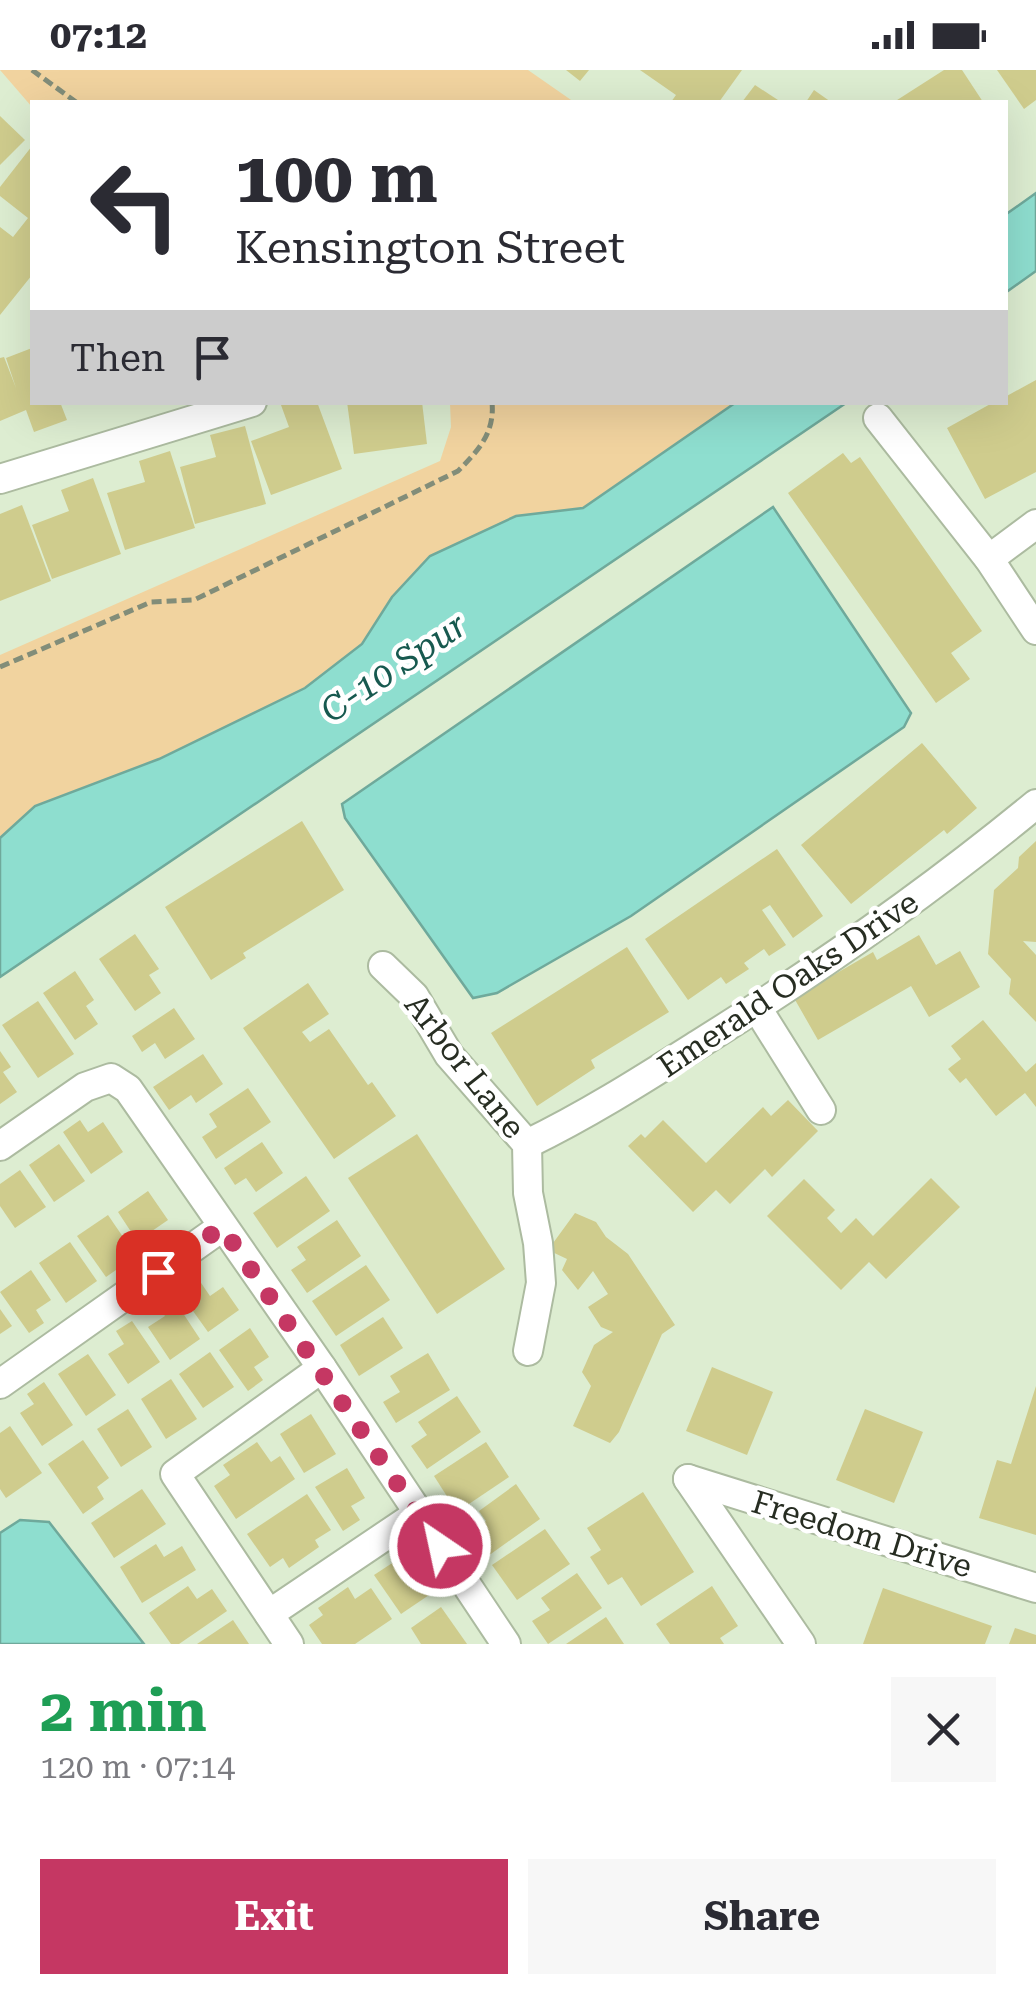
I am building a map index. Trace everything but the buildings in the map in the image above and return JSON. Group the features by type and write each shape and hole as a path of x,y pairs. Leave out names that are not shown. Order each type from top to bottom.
{"street":[{"path":"0,479 242,405"},
{"path":"878,418 989,559 1036,630"},
{"path":"989,559 1036,524"},
{"name":"Emerald Oaks Drive","path":"527,1144 582,1118 756,1008 946,878 1036,804"},
{"name":"Arbor Lane","path":"383,966 414,996 448,1055 527,1144 528,1192 541,1283 528,1351"},
{"path":"756,1008 822,1110"},
{"path":"0,1146 85,1087 111,1078 128,1089 322,1368 506,1644"},
{"path":"0,1384 222,1227"},
{"path":"289,1644 175,1474 322,1368"},
{"name":"Freedom Drive","path":"802,1644 688,1480 1036,1588"},
{"path":"269,1614 418,1512"}],"path":[{"path":"32,70 73,100"},
{"path":"0,667 151,602 194,600 458,471 483,446 493,416 492,405"}],"shaded area":[{"path":"0,70 528,70 571,100 30,100 30,105"},
{"path":"450,405 732,405 583,509 516,516 392,597 362,644 305,688 159,759 35,806 0,838 0,655 440,461 451,427"}],"water":[{"path":"1036,193 1036,271 1008,291 1008,213"},
{"name":"C-10 Spur","path":"732,405 843,405 0,977 0,838 35,806 159,759 305,688 362,644 392,597 430,556 516,516 583,508"},
{"path":"773,507 911,713 904,727 631,916 497,993 473,998 345,818 342,804"},
{"path":"20,1520 49,1522 144,1644 0,1644 0,1533"}],"route":[{"path":"158,1272 222,1227 322,1368 440,1546"}]}
